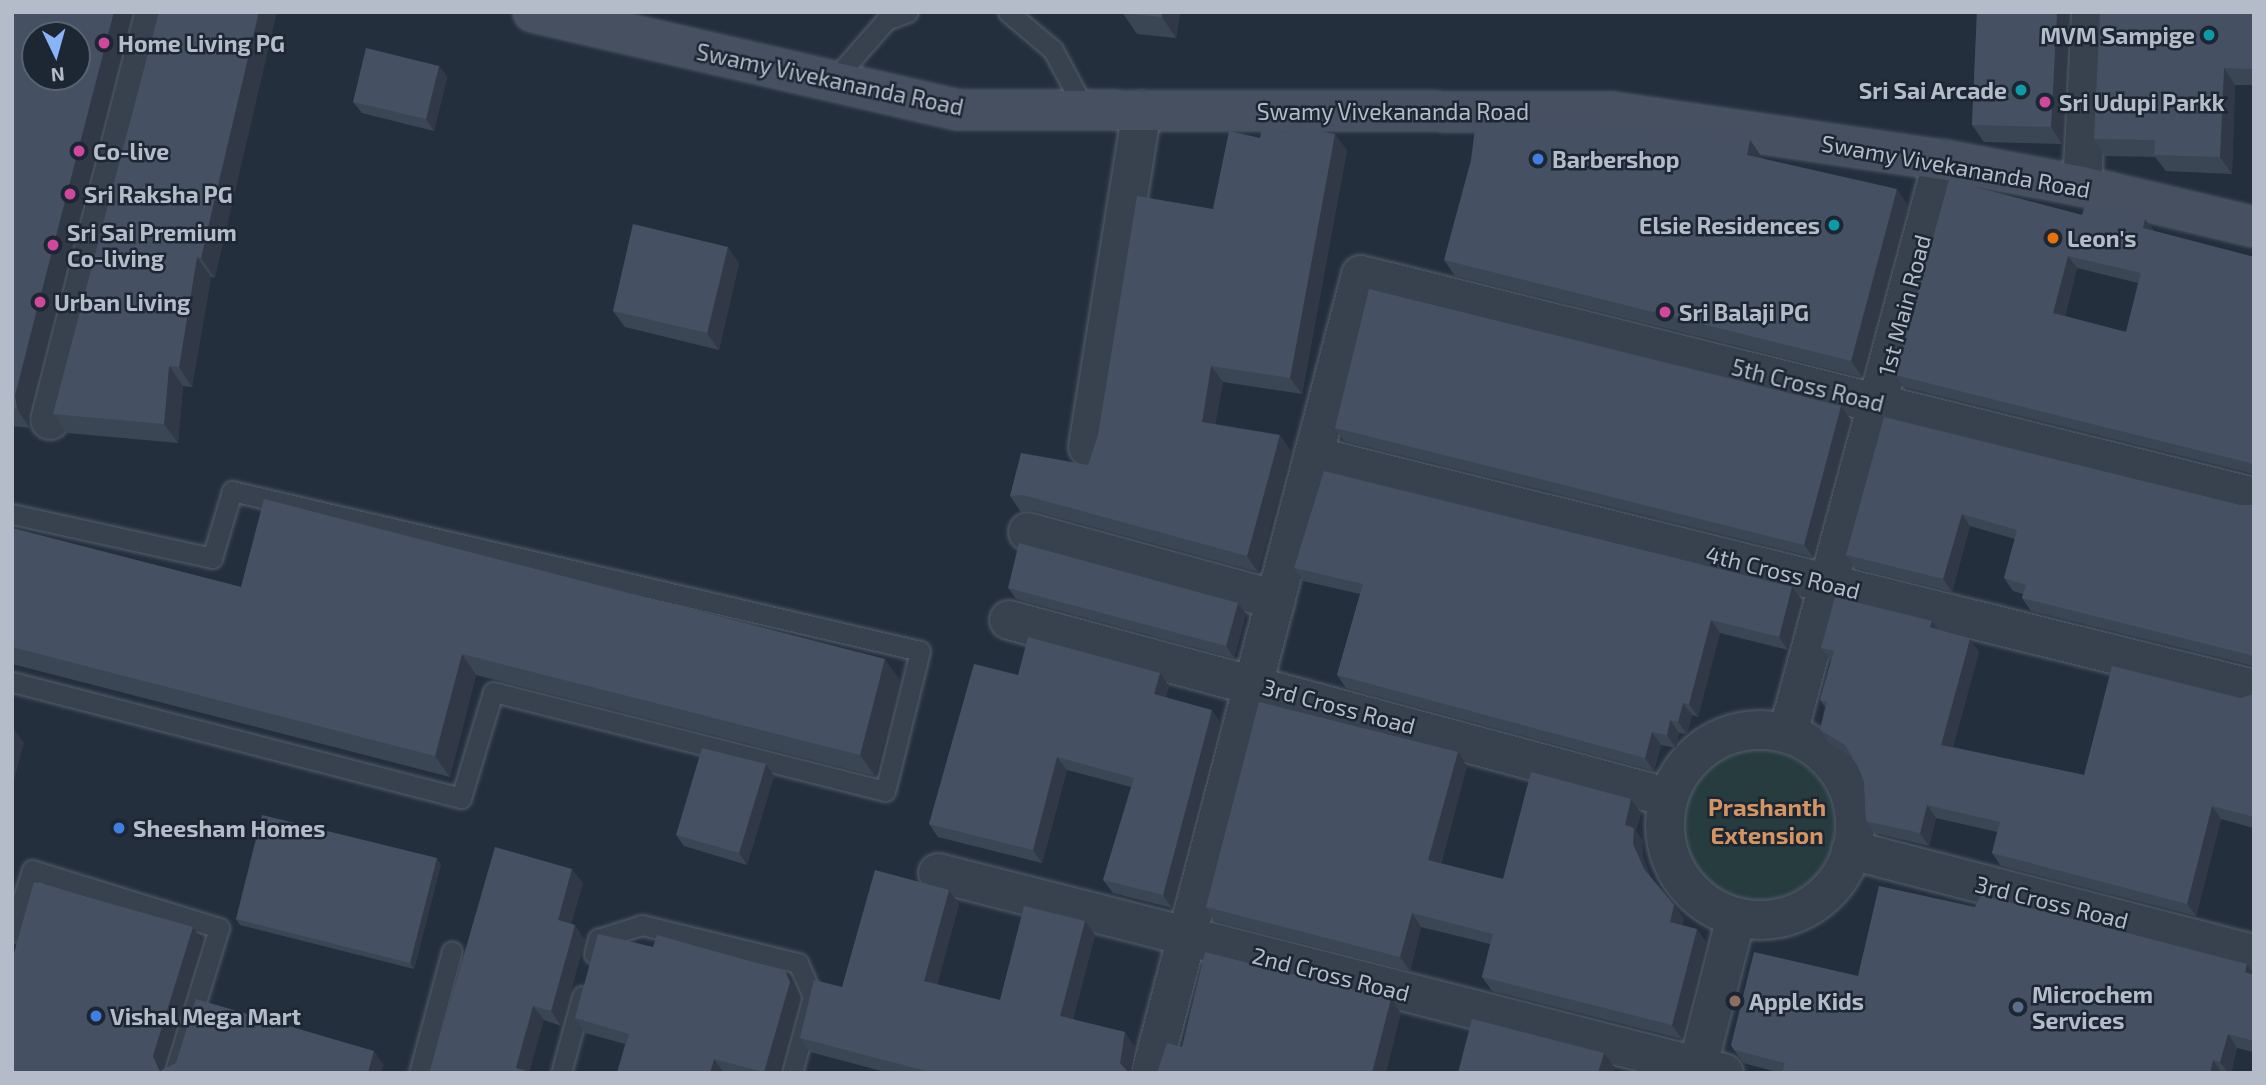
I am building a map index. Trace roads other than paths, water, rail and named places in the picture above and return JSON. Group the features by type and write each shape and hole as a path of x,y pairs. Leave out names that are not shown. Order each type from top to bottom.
{"street":[{"path":"50,420 155,12"},
{"name":"Swamy Vivekananda Road","path":"533,12 958,110 1612,112 1943,160 2082,186 2254,227"},
{"path":"2082,186 2091,12"},
{"path":"1088,447 1142,110"},
{"name":"1st Main Road","path":"1788,733 1943,160"},
{"name":"5th Cross Road","path":"1313,456 1361,275 2254,497"},
{"path":"1152,1073 1313,456"},
{"name":"4th Cross Road","path":"1313,456 2254,690"},
{"path":"1028,531 1276,600"},
{"name":"3rd Cross Road","path":"1009,620 1253,682 1667,797"},
{"path":"1758,729 1788,733 1828,758 1843,778 1853,805 1856,833 1834,885 1811,906 1774,919 1736,917 1698,898 1673,869 1663,829 1667,797 1693,755 1720,737 1758,729"},
{"name":"3rd Cross Road","path":"1851,850 2254,954"},
{"name":"2nd Cross Road","path":"938,873 1706,1071"},
{"path":"1706,1071 1736,917"}],"lane":[{"path":"832,82 886,20 908,12"},
{"path":"1008,12 1053,50 1085,110"},
{"path":"12,514 212,558 232,491 920,651 885,791 493,692 461,798 12,682"},
{"path":"12,932 32,870 219,928 174,1073"},
{"path":"561,1073 598,939 642,925 798,962 813,996 792,1073"},
{"path":"419,1073 452,951"}],"place":[{"name":"MVM Sampige","path":"2209,35"},
{"name":"Home Living PG","path":"104,43"},
{"name":"Sri Sai Arcade","path":"2021,90"},
{"name":"Sri Udupi Parkk","path":"2045,102"},
{"name":"Co-live","path":"79,151"},
{"name":"Barbershop","path":"1538,159"},
{"name":"Sri Raksha PG","path":"70,194"},
{"name":"Elsie Residences","path":"1834,225"},
{"name":"Leon's","path":"2053,238"},
{"name":"Sri Sai Premium Co-living","path":"53,245"},
{"name":"Urban Living","path":"40,302"},
{"name":"Sri Balaji PG","path":"1665,312"},
{"name":"Sheesham Homes","path":"119,828"},
{"name":"Apple Kids","path":"1735,1001"},
{"name":"Microchem Services","path":"2018,1007"},
{"name":"Vishal Mega Mart","path":"96,1016"}],"district":[{"name":"Prashanth Extension","path":"1767,821"}]}
